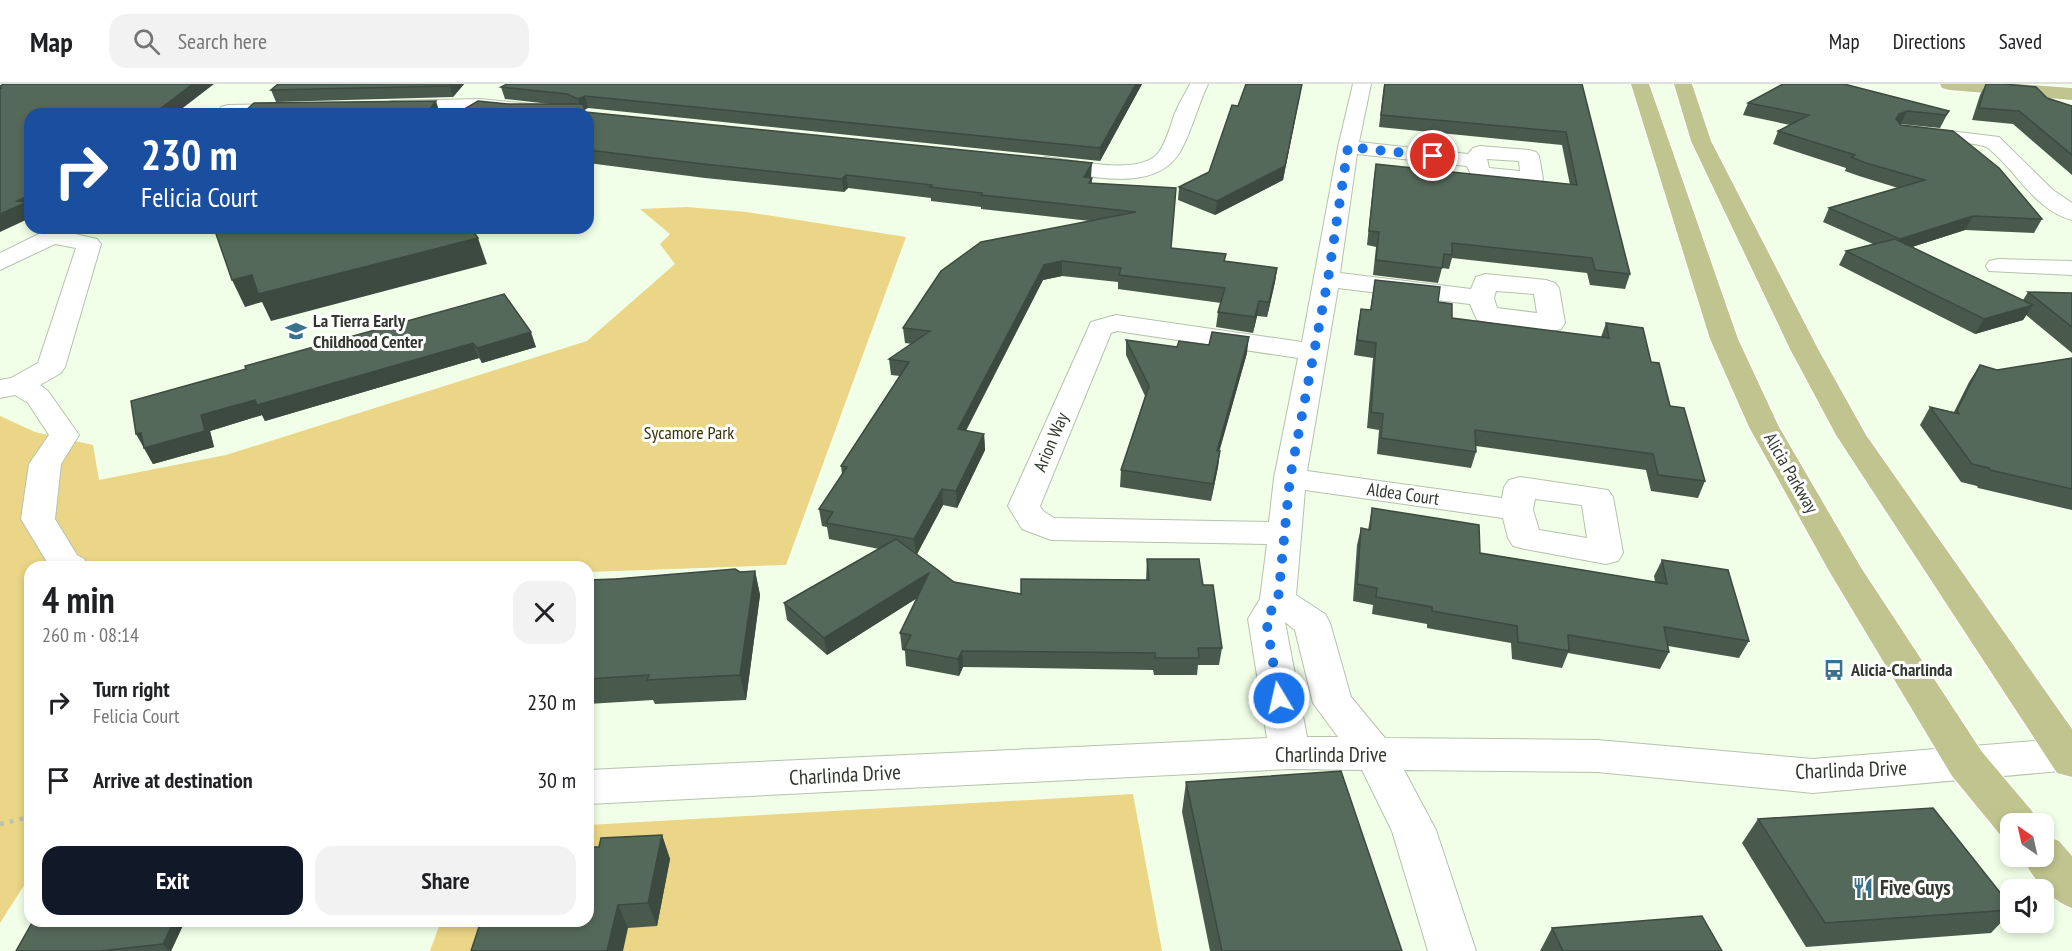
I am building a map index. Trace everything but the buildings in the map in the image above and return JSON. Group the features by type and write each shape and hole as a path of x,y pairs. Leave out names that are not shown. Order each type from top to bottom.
{"main road":[{"name":"Alicia Parkway","path":"1640,84 1724,339 1764,427 1846,571 1967,764 2008,813"},
{"path":"1683,84 1701,141 1804,349 1851,435 2070,756"},
{"path":"1949,84 2063,88"},
{"path":"2054,867 2072,888"}],"street":[{"path":"1021,161 1126,172 1147,170 1162,163 1198,84"},
{"path":"1290,753 1266,619 1278,600 1290,478 1328,279 1348,147 1362,84"},
{"path":"232,108 252,91"},
{"path":"480,105 495,91"},
{"path":"377,107 480,105 510,108"},
{"path":"1902,132 1992,141 2045,195 2072,213"},
{"path":"1348,147 1475,161"},
{"path":"1,262 58,234"},
{"path":"10,387 51,367 88,244 66,234"},
{"path":"1998,266 2072,268"},
{"path":"1328,279 1481,298"},
{"name":"Arion Way","path":"1285,533 1051,529 1031,520 1024,506 1100,328 1116,323 1126,324 1313,352"},
{"path":"10,387 38,396 64,435 45,464 38,519 63,561"},
{"name":"Aldea Court","path":"1290,478 1517,510"},
{"path":"1278,600 1312,623 1333,703 1376,754 1414,830 1452,951"},
{"name":"Charlinda Drive","path":"594,787 1290,753 1597,756 1813,776 2070,756"}],"path":[{"path":"0,824 24,818"}],"green space":[{"name":"Sycamore Park","path":"687,207 747,212 906,237 786,565 594,572 594,561 24,561 24,885 0,923 0,416 35,432 93,445 99,480 226,455 587,341 675,264 660,244 670,234 640,209"},
{"path":"1133,794 1162,951 430,951 439,927 594,927 594,825"}],"place":[{"name":"La Tierra Early Childhood Center","path":"296,331"},
{"name":"Alicia-Charlinda","path":"1834,670"},
{"name":"Five Guys","path":"1863,888"}],"route":[{"path":"1279,698 1266,619 1278,600 1290,478 1328,279 1348,147 1433,156"}]}
